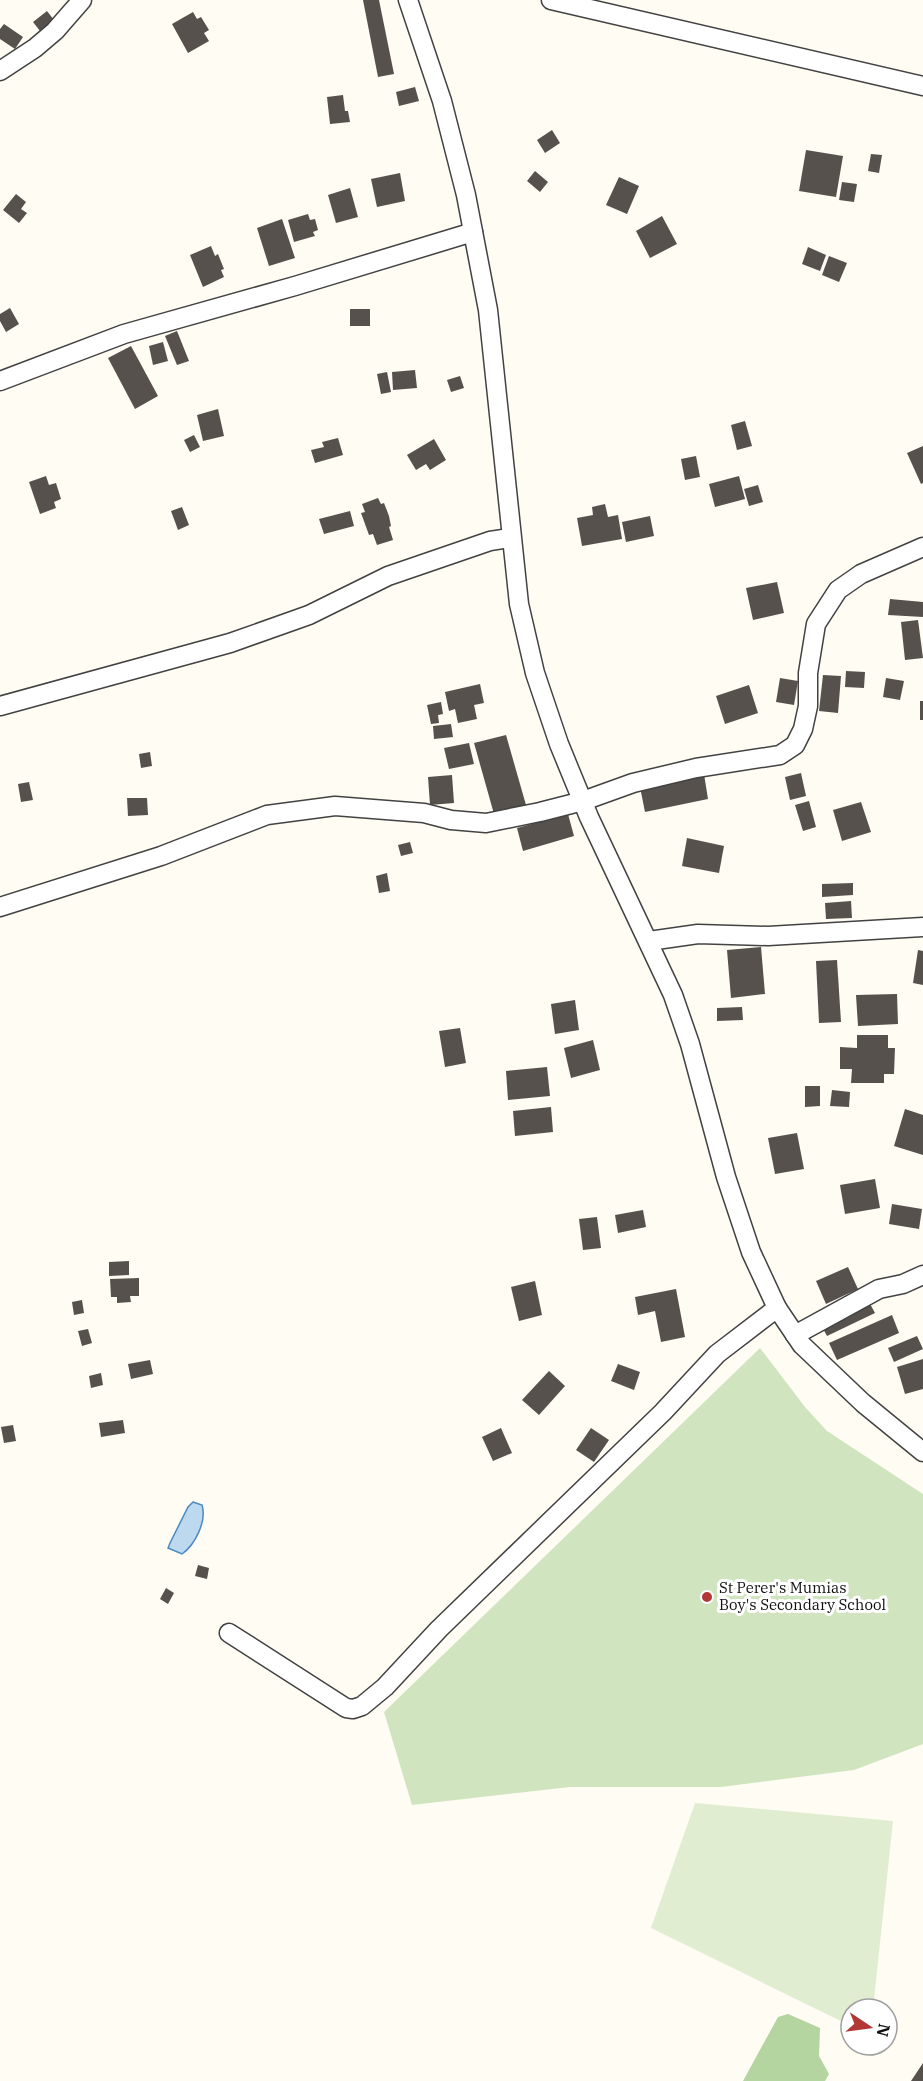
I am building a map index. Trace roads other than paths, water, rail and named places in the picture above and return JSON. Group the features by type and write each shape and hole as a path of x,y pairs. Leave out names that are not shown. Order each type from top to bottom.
{"street":[{"path":"0,71 56,31 82,0"},
{"path":"408,0 431,66 466,195 489,321 510,538 519,603 529,653 559,744 673,995 690,1044 726,1177 751,1252 777,1308 802,1345 863,1402 923,1452"},
{"path":"551,0 923,86"},
{"path":"0,381 124,334 473,232"},
{"path":"0,706 230,643 309,615 404,570 490,541 510,538"},
{"path":"0,907 161,856 267,814 336,806 424,813 451,820 486,823 583,801 633,783 696,768 780,756 795,745 803,729 808,706 808,674 816,624 838,590 861,574 923,547"},
{"path":"649,941 698,934 768,936 923,927"},
{"path":"795,1335 879,1289 903,1284 923,1275"},
{"path":"229,1633 346,1708 362,1706 385,1687 439,1629 663,1412 717,1354 777,1308"}],"water":[{"path":"193,1502 202,1505 203,1518 195,1539 182,1554 168,1548 188,1507"}],"place":[{"name":"St Perer's Mumias Boy's Secondary School","path":"707,1597"}]}
